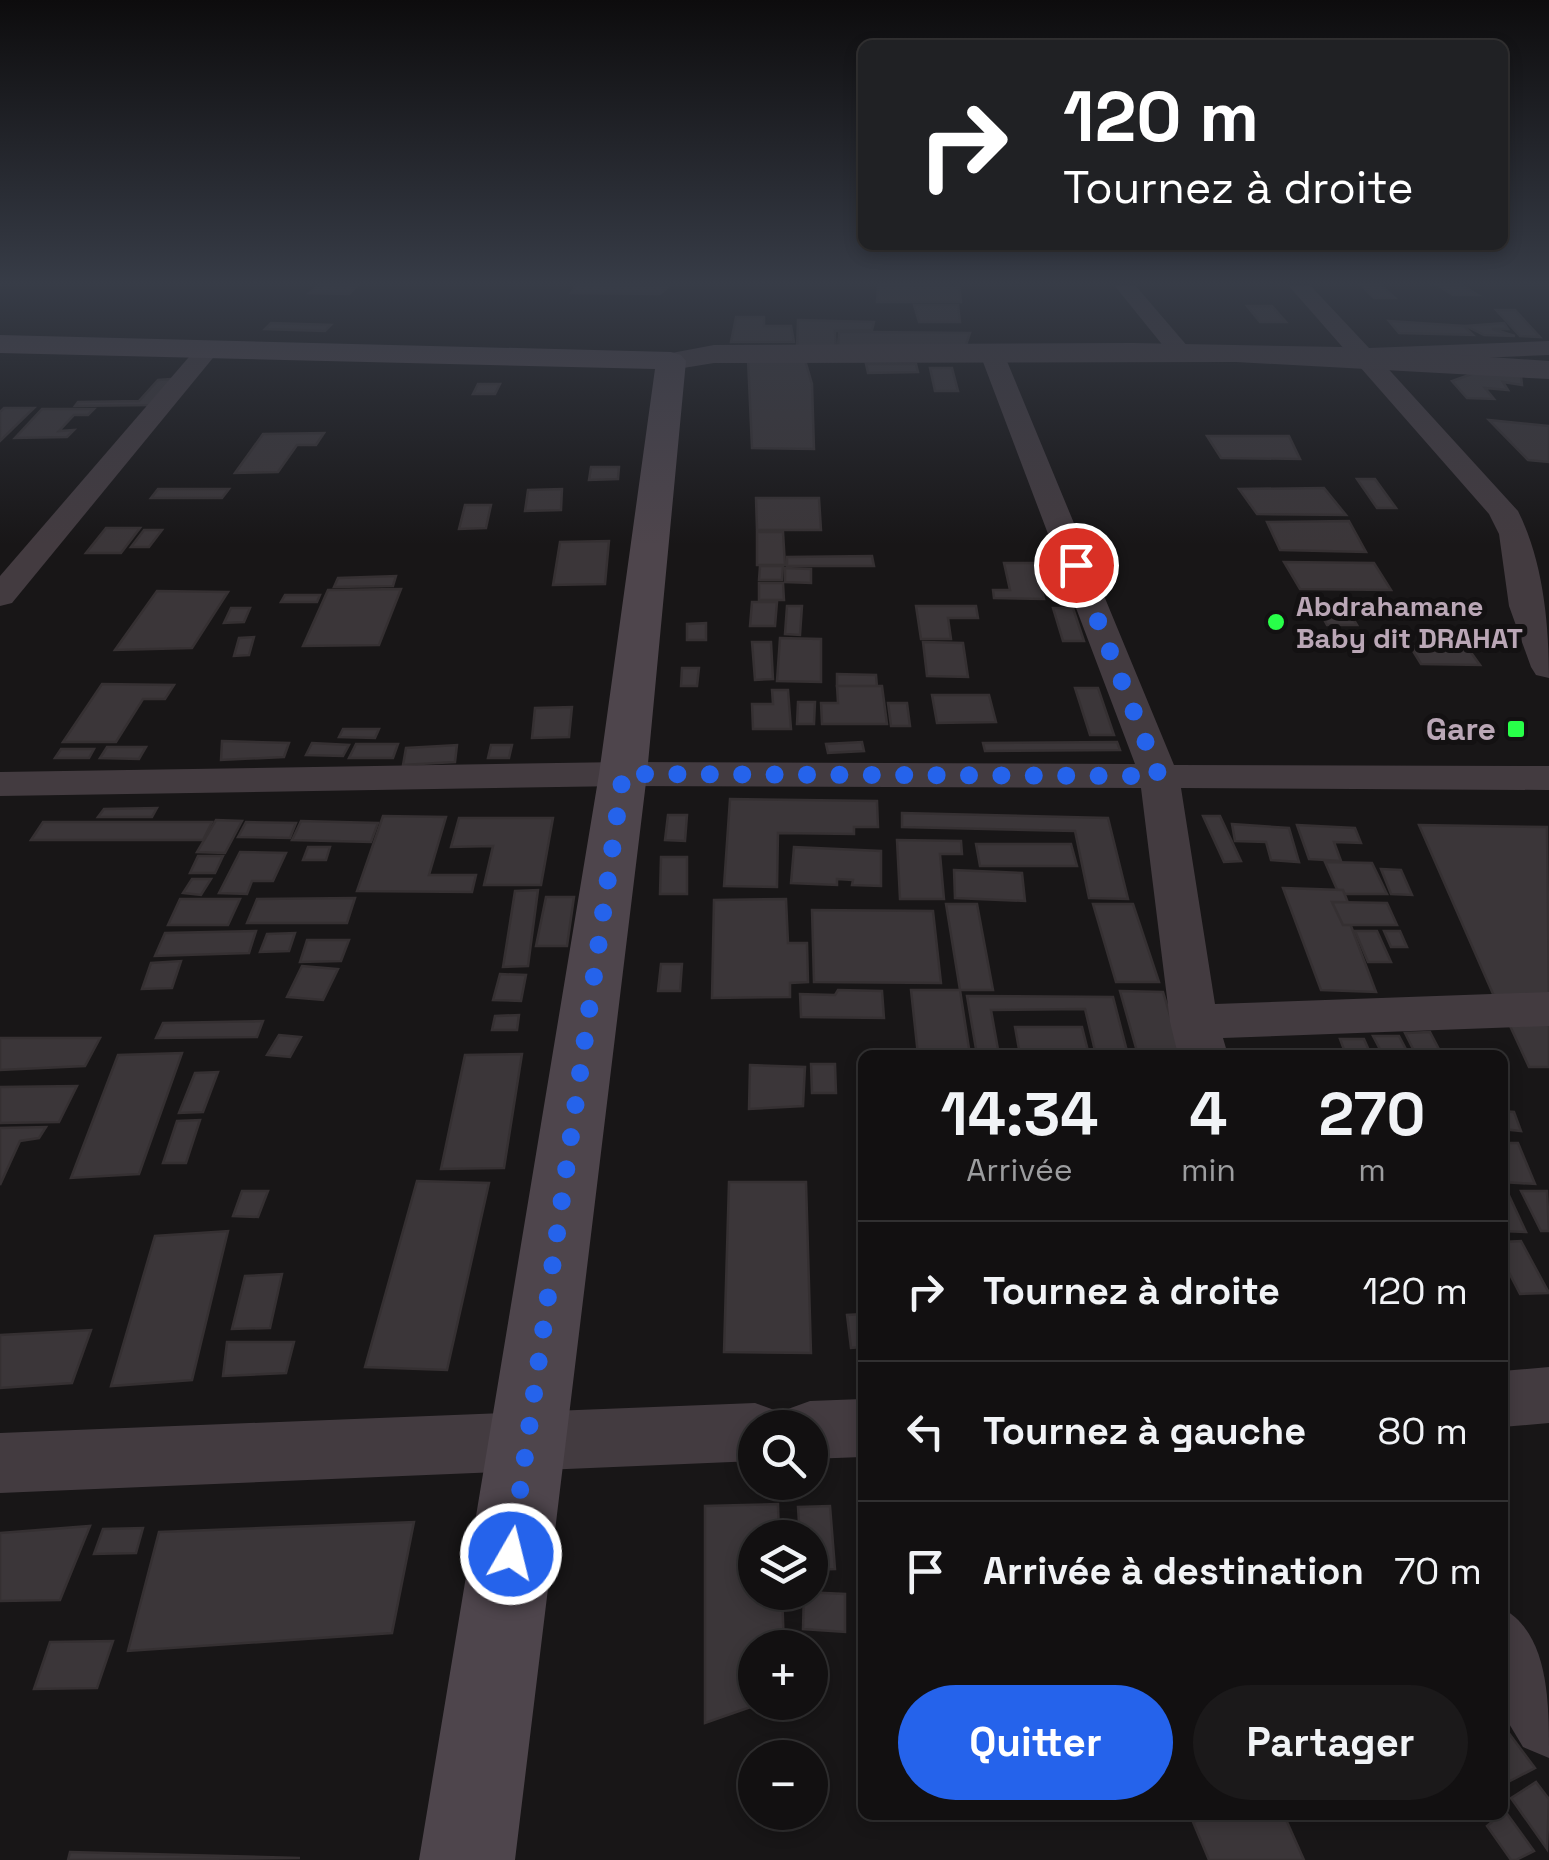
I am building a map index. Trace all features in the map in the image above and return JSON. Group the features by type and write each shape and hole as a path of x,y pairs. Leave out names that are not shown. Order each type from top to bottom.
{"main road":[{"path":"467,1860 623,774 670,372"}],"street":[{"path":"0,596 189,372"},
{"path":"999,372 1159,776 1198,1039 1549,1009"},
{"path":"1381,372 1502,511 1514,534 1526,606 1549,668"},
{"path":"1514,534 1549,537"},
{"path":"0,784 623,774 1549,778"},
{"path":"1508,1398 1549,1394"},
{"path":"828,1429 858,1428"},
{"path":"0,1463 528,1438 738,1432"},
{"path":"1508,1652 1549,1720"}],"building":[{"path":"749,372 808,372 814,449 752,448"},
{"path":"931,372 953,372 958,391 935,391"},
{"path":"1477,372 1521,376 1522,385 1503,382 1508,390 1485,388 1494,399 1467,398 1452,381"},
{"path":"172,379 152,405 75,406 78,402 139,401 158,380"},
{"path":"478,384 500,384 495,394 473,394"},
{"path":"4,408 34,408 0,441 0,412"},
{"path":"42,409 94,409 88,415 74,415 59,431 74,430 67,437 15,438"},
{"path":"1489,420 1549,426 1549,462 1528,460"},
{"path":"324,433 316,445 297,445 278,472 235,473 263,434"},
{"path":"1207,436 1289,436 1300,459 1221,458"},
{"path":"591,467 619,467 618,479 589,480"},
{"path":"1357,479 1375,479 1396,508 1377,508"},
{"path":"1324,488 1346,515 1257,514 1239,489"},
{"path":"158,489 229,489 222,498 151,498"},
{"path":"562,489 561,510 525,511 528,490"},
{"path":"756,498 819,498 821,530 757,530"},
{"path":"465,505 491,505 486,528 459,529"},
{"path":"1349,521 1366,552 1280,550 1267,522"},
{"path":"106,528 140,528 121,553 86,553"},
{"path":"144,530 162,530 149,547 131,547"},
{"path":"757,532 783,532 785,565 757,565"},
{"path":"609,541 605,584 553,585 560,542"},
{"path":"872,556 874,566 787,566 787,557"},
{"path":"1284,562 1374,563 1391,590 1300,589"},
{"path":"1004,563 1035,563 1044,599 994,598 993,590 1010,590"},
{"path":"760,566 783,566 782,580 759,580"},
{"path":"785,568 811,569 811,583 785,582"},
{"path":"396,576 393,586 334,587 338,578"},
{"path":"759,583 783,583 784,600 759,600"},
{"path":"401,589 379,645 303,646 328,590"},
{"path":"157,591 228,592 192,648 115,650"},
{"path":"285,595 320,595 317,602 281,602"},
{"path":"752,602 777,602 775,626 750,626"},
{"path":"787,606 802,606 800,635 785,634"},
{"path":"916,606 976,606 978,618 948,618 951,639 921,639"},
{"path":"231,608 250,608 244,622 224,623"},
{"path":"1053,608 1073,608 1084,641 1063,641"},
{"path":"1319,610 1348,610 1357,625 1327,625"},
{"path":"706,623 706,640 687,640 687,624"},
{"path":"254,637 249,655 234,656 239,638"},
{"path":"780,638 821,639 821,682 777,681"},
{"path":"752,642 771,642 773,679 755,680"},
{"path":"923,642 963,643 968,677 927,676"},
{"path":"1410,646 1467,647 1480,665 1421,664"},
{"path":"682,668 699,668 697,686 681,686"},
{"path":"837,674 876,675 877,687 837,686"},
{"path":"102,684 174,685 165,699 143,699 116,742 63,742"},
{"path":"837,686 882,686 887,724 822,724 821,703 838,703"},
{"path":"1075,688 1098,688 1114,735 1090,735"},
{"path":"772,690 788,690 791,729 753,729 752,704 773,704"},
{"path":"932,695 989,695 996,722 937,723"},
{"path":"798,702 815,702 814,724 797,724"},
{"path":"888,703 907,703 910,726 891,726"},
{"path":"572,707 569,737 532,738 535,708"},
{"path":"343,729 379,729 375,738 339,737"},
{"path":"222,741 289,743 284,757 221,760"},
{"path":"862,742 864,751 828,753 826,744"},
{"path":"1117,742 1120,750 985,751 983,743"},
{"path":"312,743 349,745 343,756 306,755"},
{"path":"356,744 398,744 393,758 349,758"},
{"path":"457,745 455,762 403,765 406,748"},
{"path":"491,745 512,745 509,758 488,758"},
{"path":"107,747 146,747 139,759 100,758"},
{"path":"61,749 94,749 89,758 55,758"},
{"path":"730,799 877,801 878,827 854,827 854,834 778,833 777,887 724,886"},
{"path":"157,808 152,817 98,817 104,809"},
{"path":"902,813 1108,818 1128,899 1089,898 1075,831 902,827"},
{"path":"668,815 687,815 685,841 665,840"},
{"path":"383,816 446,817 429,875 476,875 472,892 357,891"},
{"path":"1203,816 1220,816 1241,861 1224,862"},
{"path":"459,818 553,818 541,885 484,885 493,846 451,847"},
{"path":"216,820 242,821 225,853 197,852"},
{"path":"301,821 378,823 371,842 292,840"},
{"path":"43,822 212,822 203,840 31,840"},
{"path":"246,822 296,823 290,838 238,837"},
{"path":"1232,824 1289,828 1299,862 1271,860 1266,842 1235,841"},
{"path":"1297,825 1355,828 1361,843 1334,842 1341,861 1309,859"},
{"path":"1419,825 1547,827 1549,1003 1497,1003"},
{"path":"897,840 961,841 962,854 940,854 944,899 900,899"},
{"path":"976,844 1071,844 1077,866 980,866"},
{"path":"308,847 330,847 326,860 303,860"},
{"path":"794,847 881,851 881,886 852,885 853,880 837,879 837,885 791,883"},
{"path":"240,852 286,853 273,881 252,881 247,894 219,893"},
{"path":"198,856 223,856 215,873 190,873"},
{"path":"661,857 687,857 687,894 660,894"},
{"path":"1325,862 1372,863 1387,894 1339,894"},
{"path":"1381,869 1401,870 1412,895 1391,894"},
{"path":"954,870 1022,873 1025,901 955,898"},
{"path":"192,879 211,879 201,895 183,893"},
{"path":"1283,888 1343,890 1354,918 1348,918 1376,992 1321,990"},
{"path":"538,890 528,966 503,967 515,891"},
{"path":"546,897 574,897 567,946 536,946"},
{"path":"355,898 347,923 247,923 257,899"},
{"path":"180,899 240,899 228,925 168,925"},
{"path":"786,899 788,943 807,943 808,982 790,983 790,997 712,998 714,900"},
{"path":"1332,902 1387,903 1397,925 1343,925"},
{"path":"946,904 977,904 993,990 960,990"},
{"path":"1093,904 1133,904 1159,982 1116,982"},
{"path":"812,910 933,911 941,983 814,982"},
{"path":"256,931 249,953 155,956 165,933"},
{"path":"1355,931 1377,931 1391,962 1368,962"},
{"path":"1384,931 1400,931 1407,947 1391,947"},
{"path":"295,933 289,951 260,952 267,934"},
{"path":"307,940 349,940 341,961 300,962"},
{"path":"181,961 172,988 142,989 151,963"},
{"path":"661,964 682,964 680,991 658,991"},
{"path":"302,966 338,969 323,1000 287,997"},
{"path":"500,974 526,975 521,1001 493,1000"},
{"path":"838,990 882,991 884,1018 801,1017 800,994 835,995"},
{"path":"911,990 960,990 969,1050 917,1050"},
{"path":"1120,991 1163,992 1180,1050 1137,1050"},
{"path":"967,996 1113,997 1127,1050 1095,1050 1085,1009 991,1010 998,1050 976,1050"},
{"path":"519,1015 517,1030 492,1030 495,1016"},
{"path":"1505,1015 1549,1017 1549,1067 1529,1067"},
{"path":"263,1021 257,1037 156,1038 163,1023"},
{"path":"1015,1027 1082,1027 1088,1050 1019,1050"},
{"path":"1430,1032 1439,1050 1414,1050 1405,1033"},
{"path":"279,1035 301,1037 290,1057 267,1055"},
{"path":"1373,1036 1399,1036 1406,1050 1380,1050"},
{"path":"0,1038 100,1038 85,1066 0,1070"},
{"path":"1340,1039 1364,1039 1369,1050 1344,1050"},
{"path":"182,1053 139,1174 71,1178 118,1055"},
{"path":"522,1054 504,1168 441,1169 465,1055"},
{"path":"811,1064 835,1064 836,1093 812,1093"},
{"path":"750,1065 805,1067 803,1106 749,1109"},
{"path":"218,1072 203,1112 179,1113 195,1073"},
{"path":"77,1086 59,1122 0,1123 0,1087"},
{"path":"1508,1112 1514,1112 1521,1131 1508,1130"},
{"path":"200,1120 186,1163 163,1163 177,1121"},
{"path":"46,1127 39,1138 20,1141 0,1185 0,1128"},
{"path":"1508,1143 1518,1143 1535,1184 1508,1182"},
{"path":"417,1181 489,1183 447,1370 365,1367"},
{"path":"729,1182 806,1182 811,1353 724,1352"},
{"path":"242,1191 268,1191 258,1217 233,1216"},
{"path":"1521,1191 1547,1191 1549,1231 1541,1231"},
{"path":"1508,1193 1526,1232 1508,1231"},
{"path":"228,1231 192,1380 111,1386 155,1236"},
{"path":"1521,1241 1549,1293 1520,1294 1508,1271 1508,1242"},
{"path":"282,1274 270,1328 232,1329 245,1276"},
{"path":"858,1314 858,1347 851,1348 847,1315"},
{"path":"91,1330 72,1383 0,1388 0,1335"},
{"path":"227,1342 294,1342 286,1373 223,1376"},
{"path":"778,1504 778,1520 738,1520 738,1610 783,1610 783,1630 738,1630 738,1711 705,1723 705,1506"},
{"path":"830,1506 835,1569 828,1569 828,1520 799,1520 798,1507"},
{"path":"414,1522 392,1633 128,1651 159,1532"},
{"path":"90,1526 60,1600 0,1601 0,1533"},
{"path":"143,1528 136,1553 94,1554 103,1529"},
{"path":"828,1593 845,1594 845,1632 803,1629 804,1610 828,1610"},
{"path":"113,1641 97,1688 34,1689 50,1642"},
{"path":"1508,1732 1535,1768 1510,1781 1508,1778"},
{"path":"1536,1782 1549,1799 1547,1849 1511,1798"},
{"path":"1508,1815 1534,1851 1511,1860 1487,1826 1494,1820 1508,1820"},
{"path":"1286,1820 1304,1860 1209,1860 1193,1822"},
{"path":"70,1852 300,1858 68,1860"}],"place":[{"name":"Abdrahamane Baby dit DRAHAT","path":"1276,622"},
{"name":"Gare","path":"1516,729"}],"route":[{"path":"511,1554 623,774 1159,776 1076,565"}]}
